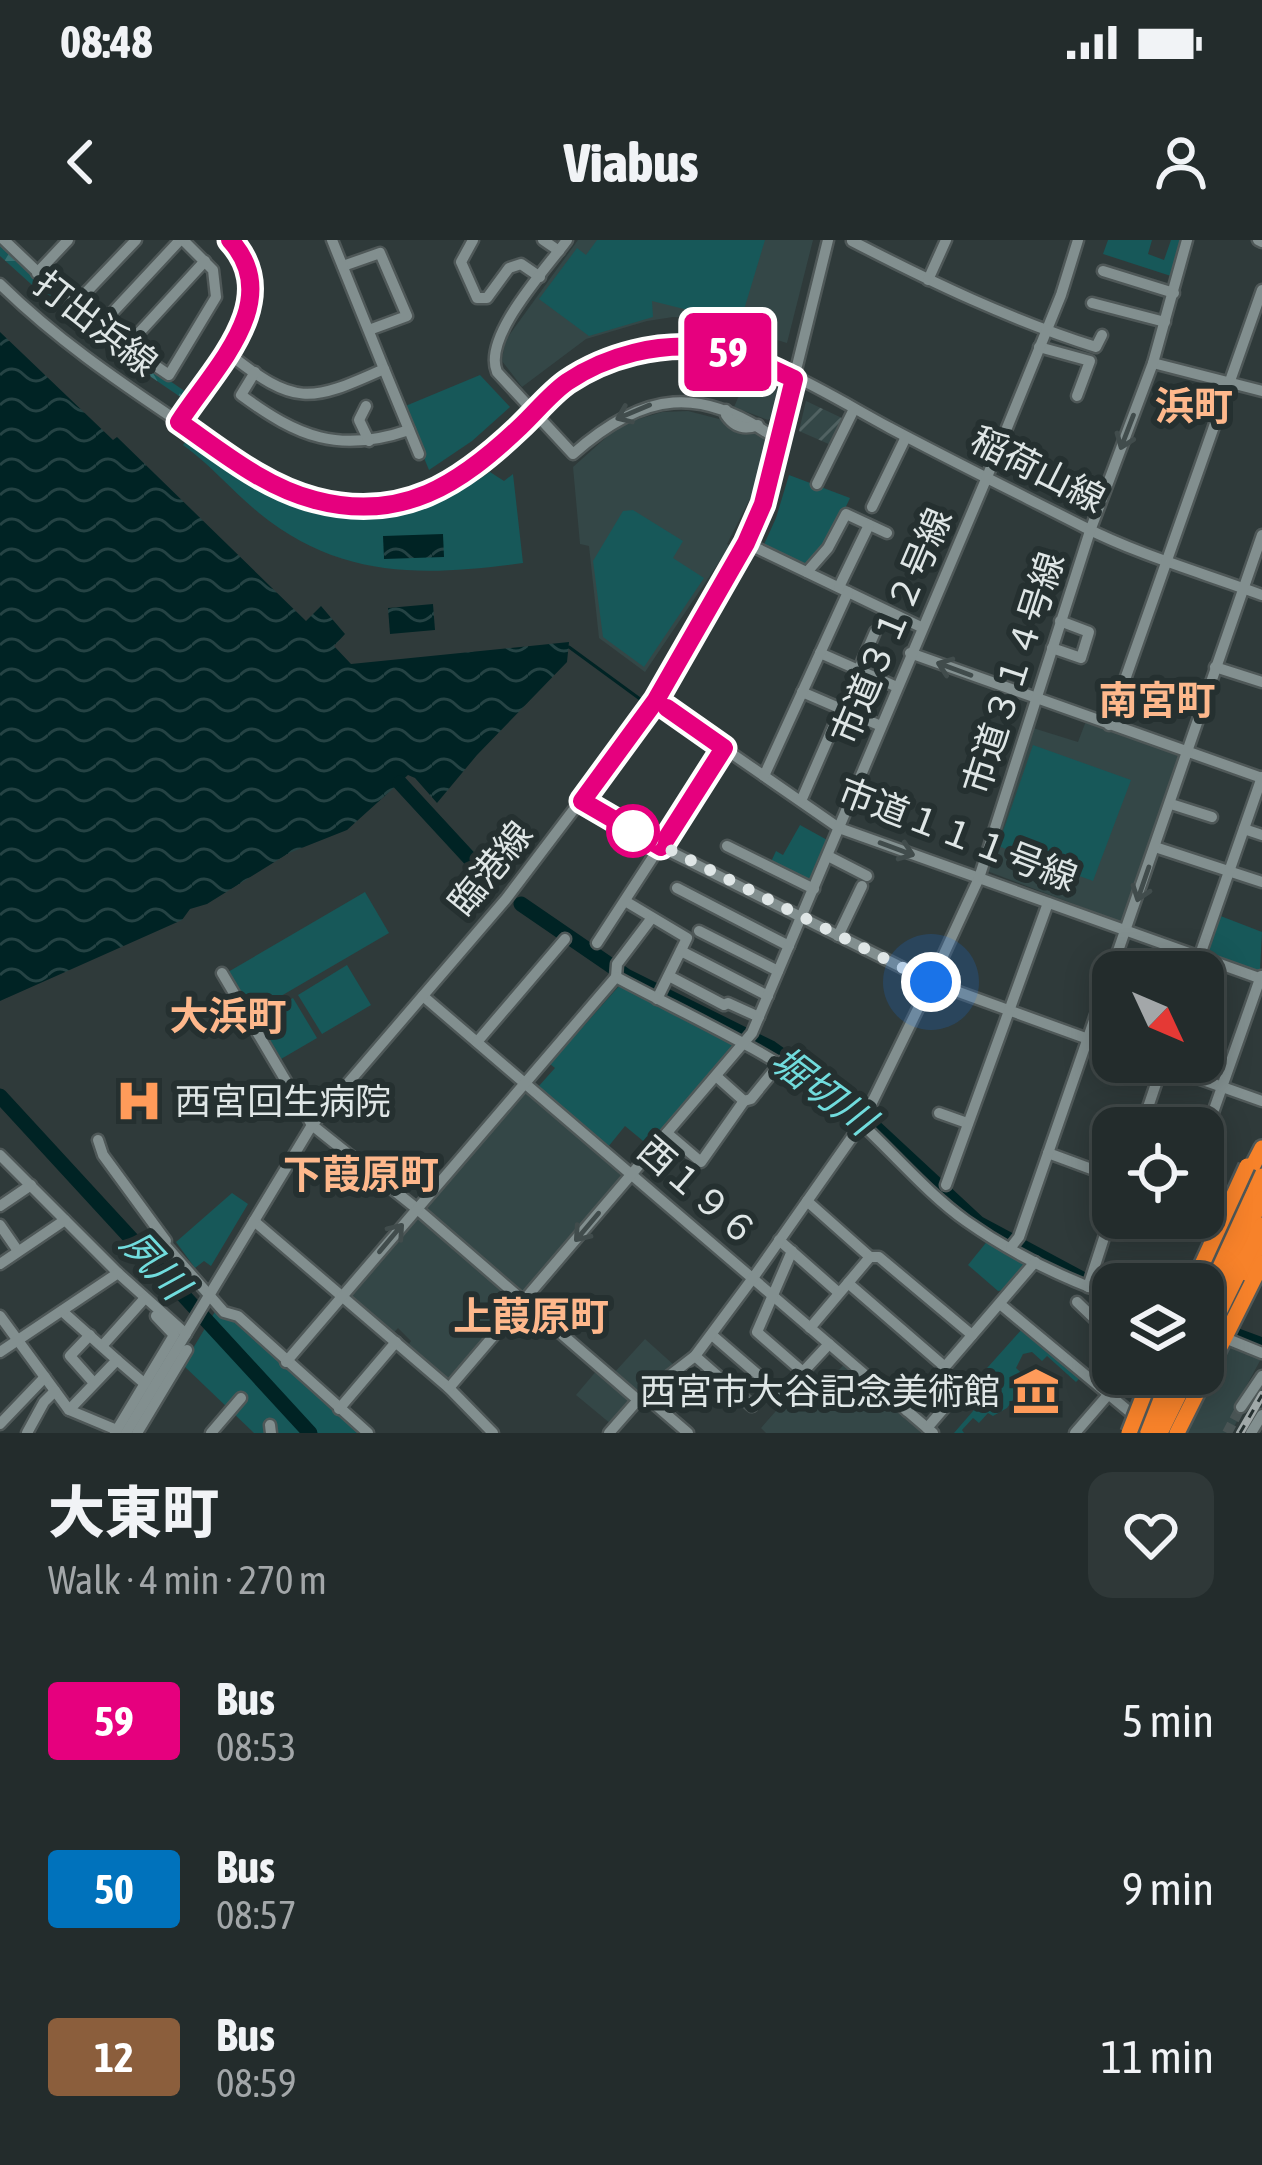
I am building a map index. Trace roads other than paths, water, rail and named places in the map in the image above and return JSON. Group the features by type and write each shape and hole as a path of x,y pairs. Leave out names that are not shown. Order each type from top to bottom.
{"highway":[{"path":"1216,1263 1262,1145"},
{"path":"1204,1263 1262,1145"},
{"path":"1205,1263 1255,1171"},
{"path":"1224,1276 1262,1199"},
{"path":"1224,1302 1262,1225"},
{"path":"1224,1320 1262,1238"},
{"path":"1168,1433 1225,1338 1262,1263"},
{"path":"1132,1429 1146,1395"},
{"path":"1148,1433 1167,1395"},
{"path":"1168,1433 1182,1395"},
{"path":"1168,1433 1188,1395"}],"street":[{"path":"4,240 73,306 99,327 169,375 216,297 216,279 182,240 99,327"},
{"path":"37,272 68,240"},
{"path":"73,306 136,240"},
{"path":"179,422 245,321 252,294 247,265 230,240"},
{"path":"332,240 419,454"},
{"path":"473,240 461,262 477,298 488,298 509,268 521,264 540,278"},
{"path":"543,240 559,251"},
{"path":"567,240 500,333 493,350 497,372 573,454 604,427 648,405 690,401 726,410 779,441"},
{"name":"臨港線","path":"187,1331 312,1125 582,801 656,700 746,543 763,504 828,240"},
{"path":"928,280 946,240"},
{"name":"市道３１２号線","path":"448,1388 748,1039 987,477 1078,240"},
{"name":"市道３１４号線","path":"609,1433 641,1398 695,1356 753,1278 864,1118 931,982 979,878 1090,531 1153,363 1187,240"},
{"path":"852,242 1046,331 1096,347 1102,335"},
{"path":"343,266 380,253 398,295 406,316 369,330"},
{"path":"127,346 205,261"},
{"path":"1103,271 1174,293"},
{"name":"打出浜線","path":"0,284 79,355 179,422 290,492 341,505 373,506 427,494 466,475 563,385 587,370 646,350 725,351 794,379"},
{"path":"1109,724 1262,290"},
{"path":"1092,303 1166,322"},
{"path":"1039,346 1090,361 1076,396"},
{"path":"228,353 289,393 319,395 384,369"},
{"path":"1153,363 1262,392"},
{"path":"255,372 242,395 284,425 329,440 369,441 409,430"},
{"name":"稲荷山線","path":"794,379 1090,531 1262,595"},
{"path":"366,406 359,420 369,441"},
{"path":"817,484 854,409"},
{"path":"872,507 906,436"},
{"path":"807,572 828,548 846,514 887,533"},
{"path":"764,776 820,652 869,525"},
{"path":"1015,1242 1262,535"},
{"path":"746,543 921,627"},
{"path":"1052,648 1081,658 1089,632 1060,621"},
{"path":"859,669 875,632"},
{"path":"820,652 897,687"},
{"path":"910,653 1262,778 1201,951"},
{"path":"1216,667 1262,682"},
{"path":"802,692 881,726"},
{"name":"市道１１１号線","path":"656,700 839,828 1185,951"},
{"path":"801,801 842,709"},
{"path":"597,943 724,748"},
{"path":"582,801 661,847 931,982 1092,1041"},
{"path":"1171,804 1212,817"},
{"path":"1244,829 1262,835"},
{"path":"727,846 814,889"},
{"path":"1156,847 1262,883"},
{"path":"828,856 865,881 838,936"},
{"path":"677,888 789,946"},
{"path":"625,901 687,938 660,996"},
{"path":"946,1185 1048,903"},
{"path":"287,1360 616,971 651,919"},
{"path":"699,931 778,971"},
{"path":"477,1042 565,939"},
{"path":"681,951 768,996"},
{"name":"市道１１１号線","path":"1224,964 1262,976"},
{"path":"616,971 748,1039 864,1118 967,1222 1015,1242 1035,1262 1092,1286"},
{"path":"222,973 312,1125 688,1433"},
{"path":"669,976 759,1017"},
{"path":"1215,1107 1262,976"},
{"name":"西１９６","path":"423,996 930,1430"},
{"path":"668,1132 701,1162 744,1100 751,1099 781,1062"},
{"path":"716,1076 744,1100"},
{"path":"1214,1083 1262,1101"},
{"path":"939,1113 968,1123"},
{"path":"98,1140 103,1155 208,1296 368,1433"},
{"path":"1048,1153 1092,1169"},
{"path":"0,1155 174,1335 119,1432"},
{"path":"0,1206 31,1185"},
{"path":"807,1201 972,1336"},
{"path":"0,1264 65,1220"},
{"path":"254,1221 448,1388 487,1431"},
{"path":"0,1225 18,1251"},
{"path":"159,1238 171,1249"},
{"path":"1089,1284 1104,1239"},
{"path":"779,1240 942,1371 958,1392 930,1430"},
{"path":"792,1251 758,1332 803,1372 829,1344"},
{"path":"810,1328 870,1257"},
{"path":"907,1411 1035,1262"},
{"path":"0,1352 118,1273"},
{"path":"119,1432 187,1331 143,1299"},
{"path":"102,1346 143,1299"},
{"path":"1077,1301 1092,1316"},
{"path":"1000,1304 1107,1396 1132,1429"},
{"path":"62,1311 145,1384"},
{"path":"0,1316 68,1410 119,1432"},
{"path":"90,1335 70,1356 94,1383"},
{"path":"712,1335 784,1397"},
{"path":"1225,1338 1262,1353"},
{"path":"340,1408 396,1342"},
{"path":"137,1433 188,1350"},
{"path":"695,1356 752,1406"},
{"path":"68,1410 117,1360"},
{"path":"1241,1407 1262,1376"},
{"path":"0,1424 45,1377"},
{"path":"27,1433 55,1391"},
{"path":"1075,1433 1107,1396"},
{"path":"211,1433 241,1398"},
{"path":"1251,1433 1262,1415"},
{"path":"80,1433 86,1417"}],"water":[{"path":"0,332 113,440 117,437 306,621 321,606 345,634 334,646 351,664 569,642 567,662 437,803 408,775 347,830 289,853 207,904 190,909 182,920 0,1001"},
{"path":"443,534 444,557 384,559 383,536"},
{"path":"433,604 435,630 390,634 388,608"}],"waterway":[{"path":"569,647 640,699"},
{"name":"堀切川","path":"400,783 483,873"},
{"name":"堀切川","path":"521,904 626,976 771,1048 852,1106 978,1223 1092,1283"},
{"name":"夙川","path":"0,1096 310,1433"},
{"name":"堀切川","path":"1235,1335 1262,1345"}],"tunnel":[{"path":"1227,1433 1241,1407"}],"railway":[{"path":"1240,1433 1262,1395"}],"place":[{"name":"西宮回生病院","path":"139,1101"},
{"name":"西宮市大谷記念美術館","path":"1036,1391"}],"district":[{"name":"浜町","path":"1194,406"},
{"name":"南宮町","path":"1157,700"},
{"name":"大浜町","path":"228,1016"},
{"name":"下葭原町","path":"361,1174"},
{"name":"上葭原町","path":"531,1316"}]}
